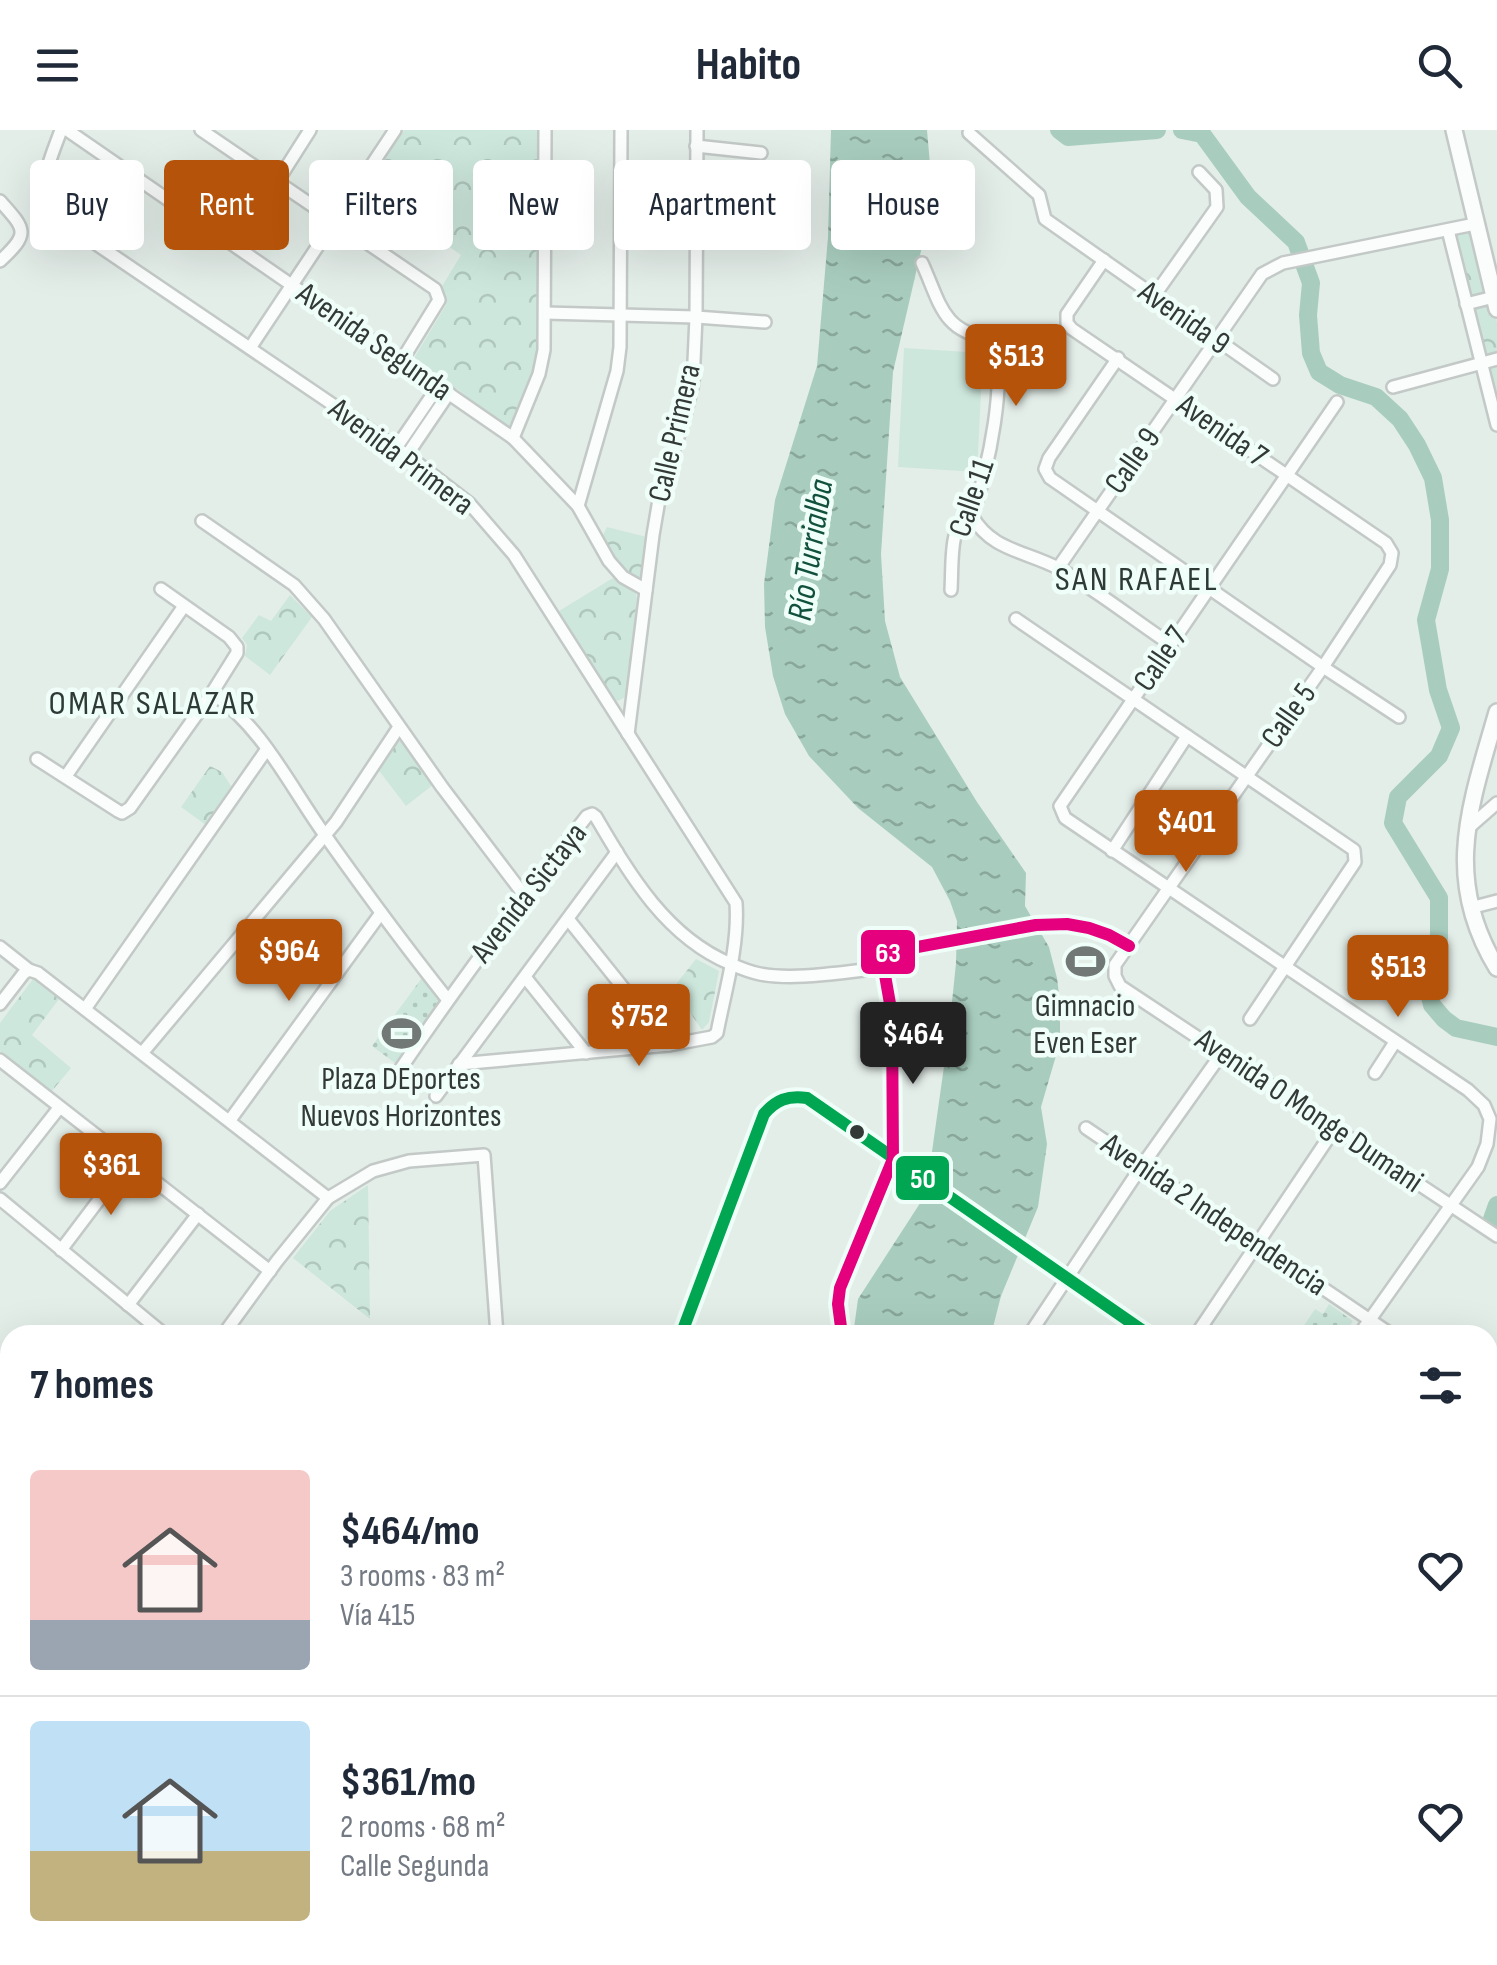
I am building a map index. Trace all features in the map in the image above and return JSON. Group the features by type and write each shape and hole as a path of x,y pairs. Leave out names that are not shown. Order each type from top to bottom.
{"main road":[{"path":"1454,130 1495,303"},
{"path":"1497,712 1470,806 1465,881 1482,944 1497,968"}],"street":[{"name":"Avenida Primera","path":"64,130 46,174 44,196 54,216 401,451 469,503 514,555 736,904 731,964 716,1032 706,1038 669,1045"},
{"name":"Avenida Segunda","path":"64,130 514,438 578,506 609,561 623,577 646,590"},
{"path":"202,130 217,134 250,160"},
{"path":"289,163 310,130"},
{"path":"375,160 395,130"},
{"path":"514,438 540,374 544,350 545,130"},
{"path":"578,506 617,371 620,347 621,130"},
{"name":"Calle Primera","path":"628,734 661,488 693,383 697,130"},
{"name":"Avenida 9","path":"969,133 1039,196 1045,218 1273,379"},
{"path":"696,146 761,153"},
{"path":"1154,296 1217,207 1216,190 1199,172"},
{"path":"0,202 20,225 21,238 0,261"},
{"path":"1475,224 1448,230 1497,426"},
{"name":"Calle 9","path":"1058,568 1262,274 1283,264 1448,230"},
{"path":"250,348 315,250"},
{"path":"376,250 438,294 402,360"},
{"name":"Avenida 7","path":"1104,260 1066,314 1072,329 1386,543"},
{"name":"Calle 11","path":"922,263 952,326 971,336 989,338 996,346 1000,370 986,470 972,516 955,534 952,590"},
{"path":"1466,304 1495,303"},
{"path":"545,313 765,322"},
{"path":"1118,358 1049,458 1045,469 1050,478 1399,717"},
{"path":"1393,387 1497,359"},
{"path":"401,451 444,389"},
{"name":"Calle 7","path":"1112,851 1064,818 1060,806 1337,402"},
{"path":"972,516 992,540 1058,568 1170,644"},
{"path":"202,522 294,585 324,620 524,895"},
{"name":"Calle 5","path":"1120,986 1114,976 1115,965 1390,565 1392,552 1386,543"},
{"path":"37,759 118,812 126,812 212,693 237,647 160,588"},
{"path":"66,776 184,606"},
{"path":"1016,619 1355,854 1355,862 1250,1019"},
{"path":"212,693 240,715 267,749 325,836 448,1000"},
{"path":"143,1052 325,836 399,727"},
{"path":"1187,736 1112,851 1468,1090 1484,1104 1490,1120 1482,1158 1473,1176 1366,1325"},
{"path":"85,1008 267,749"},
{"path":"1466,830 1497,803"},
{"name":"Avenida Sictaya","path":"396,1077 524,895 592,814 637,884 674,926 705,952 757,974 784,976 885,968"},
{"path":"436,1096 616,852"},
{"path":"1470,908 1497,901"},
{"path":"230,1120 382,913"},
{"path":"568,919 669,1045"},
{"path":"841,1325 840,1288 893,1160 892,1015 882,958 885,953 1036,925 1067,924 1109,935 1129,946"},
{"path":"0,947 143,1052 328,1198"},
{"path":"0,1004 29,970"},
{"path":"525,977 586,1054"},
{"name":"Avenida 0 Monge Dumani","path":"1120,986 1497,1236"},
{"path":"1375,1072 1395,1042"},
{"path":"459,1064 669,1045"},
{"path":"1035,1325 1222,1053"},
{"path":"0,1060 270,1270"},
{"path":"685,1325 764,1114 773,1104 795,1096 807,1098 1134,1325"},
{"path":"0,1183 60,1108"},
{"name":"Avenida 2 Independencia","path":"1086,1128 1377,1325"},
{"path":"1203,1325 1336,1128"},
{"path":"230,1325 328,1198 373,1171 409,1161 484,1154 496,1325"},
{"path":"61,1250 129,1160"},
{"path":"0,1199 153,1325"},
{"path":"128,1304 198,1214"}],"green space":[{"path":"404,130 538,130 538,160 473,160 473,250 538,250 538,352 511,429 463,400 465,395 414,358 446,305 441,288 461,255 453,249 453,160 385,160"},
{"path":"1474,231 1497,322 1497,411 1452,236"},
{"path":"904,348 983,353 977,472 898,467"},
{"path":"607,527 647,537 641,586 615,567 600,541"},
{"path":"613,578 637,598 627,696 618,701 612,699 559,611"},
{"path":"290,595 312,617 270,675 245,656 247,645 242,638 259,615 271,621"},
{"path":"402,740 434,784 406,806 377,768 391,745"},
{"path":"210,766 222,772 231,786 206,825 181,807"},
{"path":"696,959 719,971 709,1022 702,1030 673,988"},
{"path":"424,975 444,1000 399,1066 372,1046"},
{"path":"33,979 59,999 32,1035 71,1068 52,1091 0,1051 0,1023"},
{"path":"368,1185 370,1319 293,1258 330,1211"},
{"path":"1329,1304 1353,1321 1350,1325 1304,1325 1315,1309 1323,1314"}],"water":[{"name":"Río Turrialba","path":"831,130 927,130 930,160 831,160 831,250 921,250 893,372 881,554 885,621 900,677 1026,873 1025,906 1049,947 1057,978 1060,1042 1041,1107 1047,1144 1038,1207 1001,1296 994,1325 854,1325 858,1299 926,1194 949,1031 957,921 932,867 858,808 809,756 785,714 773,676 765,627 764,584 775,500 817,366 828,237"}],"waterway":[{"path":"1059,130 1068,137 1157,130"},
{"path":"1182,130 1202,134 1248,197 1296,242 1311,283 1311,353 1319,372 1340,385 1376,397 1400,419 1433,478 1440,520 1440,569 1426,620 1438,690 1451,728 1439,756 1398,797 1393,823 1439,898 1439,938 1426,964 1432,1005 1456,1028 1497,1037"},
{"path":"1491,1222 1497,1205"}],"transit line":[{"name":"63","path":"841,1325 840,1288 893,1159 892,1015 882,958 885,953 1036,925 1067,924 1109,935 1129,946"},
{"name":"50","path":"685,1325 764,1114 783,1100 800,1097 807,1098 1135,1325"}],"place":[{"name":"Gimnacio Even Eser","path":"1085,961"},
{"name":"Plaza DEportes Nuevos Horizontes","path":"401,1034"}],"district":[{"name":"SAN RAFAEL","path":"1137,579"},
{"name":"OMAR SALAZAR","path":"153,703"}]}
